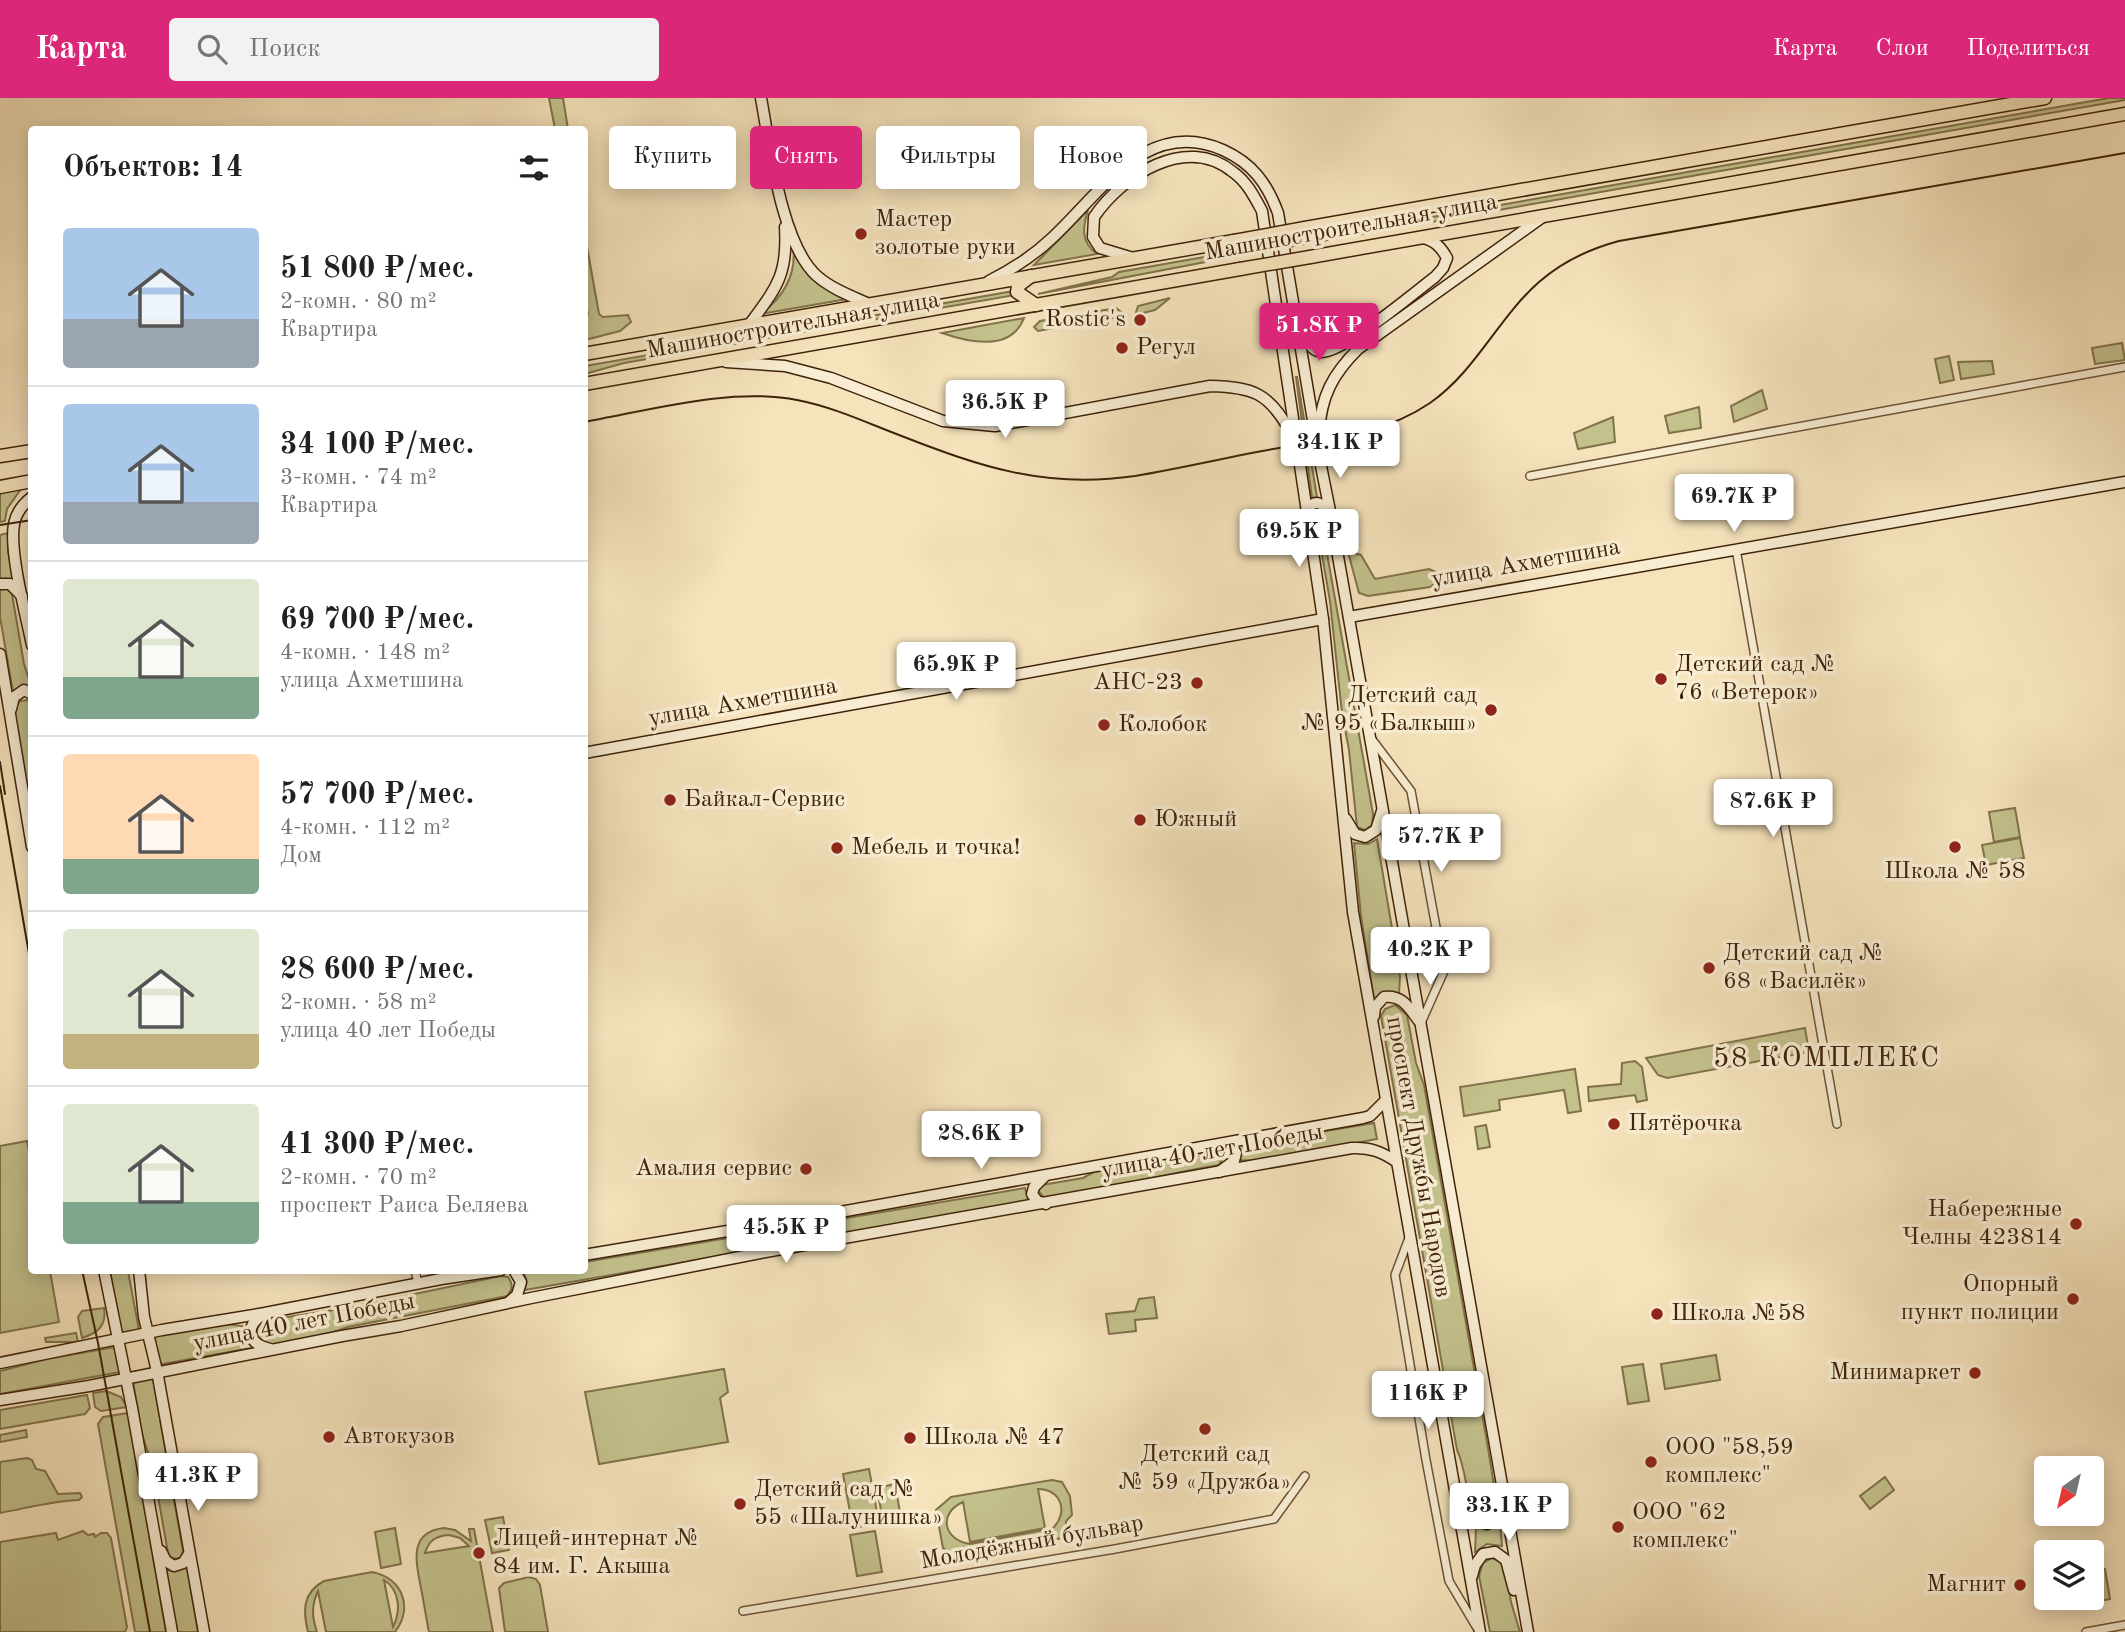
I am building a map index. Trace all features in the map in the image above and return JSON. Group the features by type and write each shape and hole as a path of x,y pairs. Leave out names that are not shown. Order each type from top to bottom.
{"main road":[{"name":"Машиностроительная улица","path":"588,353 2045,98"},
{"name":"Машиностроительная улица","path":"588,383 2125,114"},
{"path":"1031,276 1018,286 1017,292 1036,305"},
{"path":"0,457 28,452"},
{"path":"0,487 28,482"}],"street":[{"path":"761,98 785,214 796,248 817,276 836,290 869,304"},
{"path":"980,285 1003,274 1051,240 1124,166 1142,153 1166,144 1187,141 1204,142 1235,155 1258,173 1278,213 1318,456"},
{"name":"проспект Дружбы Народов","path":"1133,258 1100,247 1093,237 1094,217 1131,179 1163,160 1187,156 1208,160 1232,170 1250,188 1262,211 1323,620 1353,912 1480,1632"},
{"path":"749,325 773,294 786,261 785,214"},
{"path":"1318,456 1320,422 1328,388 1339,369 1358,349 1546,215"},
{"path":"1296,318 1312,347 1321,352 1349,342 1435,277 1443,268 1447,258 1443,249 1434,241 1421,237"},
{"path":"717,361 785,366 831,378 943,421 995,426 1210,386 1240,387 1265,398 1280,412 1294,437"},
{"path":"1530,476 2125,367"},
{"name":"проспект Дружбы Народов","path":"1318,456 1330,510 1528,1632"},
{"name":"улица Ахметшина","path":"1349,617 2125,482"},
{"path":"28,500 16,517 13,537 28,622"},
{"path":"1306,513 1315,502 1320,502 1330,510"},
{"path":"1736,550 1837,1125"},
{"path":"0,583 15,587 24,598"},
{"name":"улица Ахметшина","path":"588,752 1323,620"},
{"path":"0,654 28,823"},
{"path":"10,715 13,697 24,691 28,692"},
{"path":"1370,735 1411,791 1444,971 1420,1023 1404,1001 1394,996 1384,997 1376,1007 1373,1026"},
{"path":"1345,817 1355,834 1365,837 1376,830 1383,810"},
{"name":"улица 40 лет Победы","path":"588,1254 1363,1118 1370,1116 1386,1100"},
{"path":"1213,1144 1231,1147 1236,1153 1234,1161 1216,1174"},
{"name":"улица 40 лет Победы","path":"0,1400 461,1314 760,1253 1363,1147 1383,1153 1397,1162"},
{"path":"1045,1175 1034,1186 1032,1194 1037,1201 1046,1204"},
{"path":"1409,1237 1395,1275 1426,1460 1449,1581 1480,1632"},
{"path":"104,1274 126,1378 172,1632"},
{"path":"140,1274 148,1333 204,1632"},
{"path":"416,1274 418,1284"},
{"name":"улица 40 лет Победы","path":"0,1363 148,1333 481,1274"},
{"path":"506,1303 517,1295 520,1289 521,1282 516,1274"},
{"path":"265,1313 255,1320 251,1333 254,1342 260,1347 273,1350"},
{"name":"Молодёжный бульвар","path":"743,1611 1115,1549 1274,1519 1305,1476"},
{"path":"1457,1503 1471,1517 1487,1524 1494,1520 1504,1496"},
{"path":"156,1539 166,1561 174,1566 183,1563 189,1554"},
{"path":"1471,1580 1475,1565 1483,1554 1495,1552 1506,1560 1516,1599 1526,1619"},
{"path":"2086,1632 2125,1625"}],"shaded area":[{"path":"549,98 563,98 568,126 554,126"},
{"path":"2109,98 2125,100 1237,256 1038,294 1112,277 1119,272"},
{"path":"1088,210 1084,228 1085,239 1097,254 1034,265"},
{"path":"793,246 847,299 761,314 776,300 787,284 793,266"},
{"path":"588,252 599,314 603,317 628,315 631,322 620,331 588,339"},
{"path":"1014,291 1015,295 624,363 588,373 588,365"},
{"path":"1170,298 1155,310 1139,314 1136,312 1138,306"},
{"path":"1116,308 1121,312 1117,317 1038,331 1034,327 1040,321"},
{"path":"1024,318 1018,329 999,340 976,341 942,333"},
{"path":"2122,343 2125,360 2095,364 2092,348"},
{"path":"1949,356 1954,380 1940,383 1935,359"},
{"path":"1992,361 1994,374 1961,379 1958,362"},
{"path":"1296,377 1317,497 1312,498"},
{"path":"1762,390 1767,409 1734,422 1731,406"},
{"path":"1699,407 1701,428 1669,433 1665,416"},
{"path":"1613,417 1615,442 1578,449 1574,433"},
{"path":"21,489 7,509 5,521 0,522 0,492"},
{"path":"1319,508 1373,814 1372,825 1365,830 1357,827 1330,601 1314,509"},
{"path":"8,533 8,551 14,582 0,579 0,535"},
{"path":"1348,552 1361,555 1375,579 1429,569 1436,572 1437,582 1430,587 1368,596 1359,593"},
{"path":"5,587 12,594 28,676 28,690 13,692 0,617 0,588"},
{"path":"28,700 28,801 14,708 20,701"},
{"path":"2015,808 2020,837 1994,842 1989,812"},
{"path":"2020,838 2024,858 1986,865 1982,845"},
{"path":"1377,839 1400,976 1399,994 1381,994 1374,999 1361,916 1354,843 1368,844"},
{"path":"1395,1005 1407,1015 1416,1063 1424,1085 1488,1448 1497,1504 1493,1513 1484,1517 1476,1514 1471,1505 1457,1450 1381,1016 1385,1009"},
{"path":"1805,1028 1809,1052 1667,1078 1658,1075 1646,1058"},
{"path":"1635,1061 1642,1067 1647,1100 1637,1102 1635,1095 1589,1101 1588,1087 1621,1084 1622,1063"},
{"path":"1575,1069 1581,1111 1568,1113 1564,1090 1499,1100 1500,1110 1464,1116 1460,1087"},
{"path":"1374,1123 1377,1139 1259,1161 1238,1160 1235,1146"},
{"path":"1486,1125 1490,1147 1478,1149 1475,1127"},
{"path":"27,1141 28,1274 51,1274 59,1322 0,1333 0,1146"},
{"path":"1220,1151 1223,1157 1219,1165 1045,1199 1038,1190 1042,1185 1083,1178 1094,1172"},
{"path":"1025,1188 1029,1202 525,1290 524,1274 588,1274 588,1261"},
{"path":"110,1274 129,1274 139,1330 120,1333"},
{"path":"501,1276 508,1277 511,1282 507,1296 348,1327 278,1346 268,1345 257,1335 261,1321 347,1308"},
{"path":"1154,1297 1157,1318 1135,1320 1136,1331 1109,1334 1106,1314 1135,1311 1139,1299"},
{"path":"104,1308 103,1324 93,1334 82,1338 78,1317 82,1311"},
{"path":"227,1324 242,1326 240,1336 246,1349 157,1365 152,1337"},
{"path":"76,1333 78,1342 46,1342 45,1338"},
{"path":"115,1347 120,1372 0,1394 0,1371 47,1359"},
{"path":"1716,1355 1720,1380 1665,1389 1661,1364"},
{"path":"1643,1364 1649,1401 1628,1404 1622,1367"},
{"path":"724,1369 728,1392 720,1398 728,1442 599,1464 585,1392"},
{"path":"153,1378 183,1551 177,1559 170,1557 168,1553 153,1468 141,1431 133,1381"},
{"path":"106,1391 121,1397 127,1407 101,1411 95,1407 93,1393"},
{"path":"87,1395 90,1408 85,1414 0,1429 0,1410"},
{"path":"128,1413 166,1632 135,1632 98,1424 103,1417"},
{"path":"26,1430 27,1437 0,1442 0,1435"},
{"path":"27,1458 32,1460 36,1469 45,1471 58,1494 80,1493 82,1497 79,1500 0,1513 0,1462"},
{"path":"869,1469 879,1523 853,1528 843,1474"},
{"path":"1885,1477 1894,1490 1870,1509 1860,1496"},
{"path":"1052,1480 1062,1482 1070,1496 1072,1515 1066,1521 1068,1537 959,1557 943,1548 936,1510 951,1497","holes":["1038,1489 1046,1490 1060,1502 1061,1515 1053,1528 970,1544 949,1532 947,1519 955,1507 963,1502 970,1542 1045,1528"]},
{"path":"895,1484 900,1512 882,1516 877,1488"},
{"path":"503,1517 509,1550 492,1553 485,1520"},
{"path":"1500,1522 1502,1546 1487,1544 1475,1552 1476,1528 1484,1529"},
{"path":"395,1528 401,1564 381,1568 375,1532"},
{"path":"444,1528 455,1530 471,1541 469,1529 474,1529 493,1632 429,1632 417,1550 425,1535","holes":["449,1535 460,1538 469,1546 425,1553 431,1542 437,1538"]},
{"path":"83,1531 88,1535 94,1534 95,1537 107,1533 111,1538 127,1627 125,1632 0,1632 0,1542 56,1533 58,1540"},
{"path":"875,1531 882,1572 857,1576 850,1535"},
{"path":"1492,1558 1501,1562 1506,1570 1511,1602 1520,1632 1490,1632 1479,1576 1483,1563"},
{"path":"187,1567 198,1632 177,1632 166,1570 175,1571"},
{"path":"2104,1569 2110,1599 2104,1600"},
{"path":"372,1572 391,1580 402,1595 404,1604 404,1613 395,1632 326,1632 318,1591 313,1611 317,1632 308,1632 306,1603 312,1591 324,1581","holes":["384,1580 398,1601 393,1627"]},
{"path":"529,1577 536,1579 540,1585 548,1632 505,1632 499,1588 504,1583"}],"tram line":[{"path":"588,421 718,398 772,397 797,400 849,415 958,457 1014,472 1072,480 1135,476 1346,436 1390,424 1410,415 1430,403 1461,376 1524,296 1539,282 1567,262 1608,244 2125,153"},
{"path":"0,525 28,521"},
{"path":"0,762 5,794"},
{"path":"0,786 28,948"},
{"path":"83,1274 98,1343 150,1632"}],"place":[{"name":"Мастер золотые руки","path":"861,234"},
{"name":"Rostic's","path":"1140,320"},
{"name":"Регул","path":"1122,348"},
{"name":"Детский сад № 76 «Ветерок»","path":"1661,679"},
{"name":"АНС-23","path":"1197,683"},
{"name":"Детский сад № 95 «Балкыш»","path":"1491,710"},
{"name":"Колобок","path":"1104,725"},
{"name":"Байкал-Сервис","path":"670,800"},
{"name":"Южный","path":"1140,820"},
{"name":"Школа № 58","path":"1955,847"},
{"name":"Мебель и точка!","path":"837,848"},
{"name":"Детский сад № 68 «Василёк»","path":"1709,968"},
{"name":"Пятёрочка","path":"1614,1124"},
{"name":"Амалия сервис","path":"806,1169"},
{"name":"Набережные Челны 423814","path":"2076,1224"},
{"name":"Опорный пункт полиции","path":"2073,1299"},
{"name":"Школа №58","path":"1657,1314"},
{"name":"Минимаркет","path":"1975,1373"},
{"name":"Детский сад № 59 «Дружба»","path":"1205,1429"},
{"name":"Автокузов","path":"329,1437"},
{"name":"Школа № 47","path":"910,1438"},
{"name":"ООО \"58,59 комплекс\"","path":"1651,1462"},
{"name":"Детский сад № 55 «Шалунишка»","path":"740,1504"},
{"name":"ООО \"62 комплекс\"","path":"1618,1527"},
{"name":"Лицей-интернат № 84 им. Г. Акыша","path":"479,1553"},
{"name":"Магнит","path":"2020,1585"}],"district":[{"name":"58 КОМПЛЕКС","path":"1827,1059"}]}
